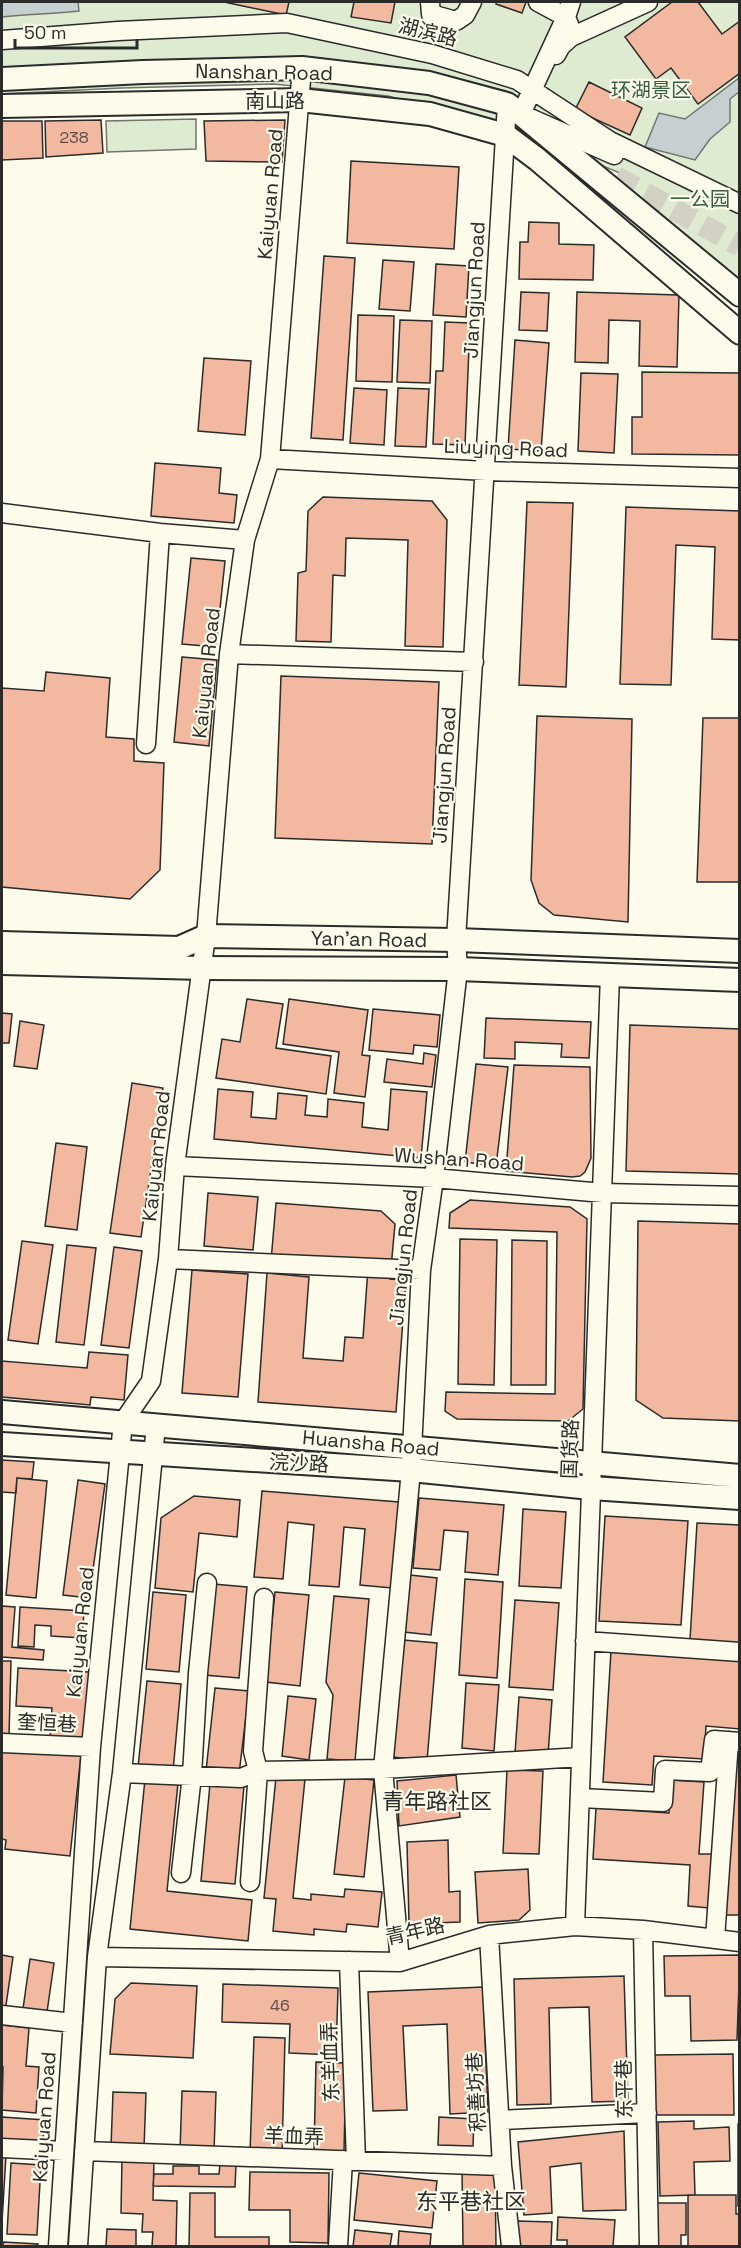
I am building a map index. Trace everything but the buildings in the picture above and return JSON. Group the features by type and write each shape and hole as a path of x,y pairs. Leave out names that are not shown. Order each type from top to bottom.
{"main road":[{"name":"Nanshan Road","path":"2,80 143,72 302,68 429,83 518,111"},
{"name":"南山路","path":"2,106 300,100 430,114 505,135"},
{"path":"518,111 740,295"},
{"path":"505,135 537,159 740,333"},
{"path":"554,142 616,177"},
{"name":"Yan'an Road","path":"2,943 179,948 206,936 456,940 740,951"},
{"name":"Yan'an Road","path":"2,963 202,968 458,969 740,980"},
{"name":"Huansha Road","path":"2,1412 740,1476"},
{"name":"浣沙路","path":"2,1444 411,1470 591,1488 740,1498"}],"street":[{"path":"430,2 431,14 456,21 465,15 472,2"},
{"path":"538,2 569,9"},
{"path":"648,2 578,34 561,46 535,92 518,111 592,144 740,218"},
{"path":"569,9 569,27 578,34"},
{"path":"535,92 569,9"},
{"name":"湖滨路","path":"2,40 118,31 287,23 432,54 516,80 610,141 740,204"},
{"name":"Kaiyuan Road","path":"58,2247 91,1747 123,1422 151,1381 168,1258 176,1166 206,936 229,654 245,540 270,459 302,68"},
{"name":"Jiangjun Road","path":"400,1962 383,1769 411,1470 421,1270 458,969 456,940 505,135 518,111"},
{"name":"Liuying Road","path":"270,459 486,471 740,478"},
{"path":"2,513 160,533 245,540"},
{"path":"146,744 160,533"},
{"path":"229,654 474,662"},
{"name":"国货路","path":"575,1926 610,975"},
{"name":"Wushan Road","path":"176,1166 434,1178 603,1193 740,1196"},
{"path":"168,1258 421,1270"},
{"path":"78,2247 97,1957 122,1773 156,1425"},
{"path":"181,1873 192,1775 198,1673 207,1583"},
{"path":"250,1882 258,1771 253,1751 264,1598"},
{"path":"585,1641 740,1652"},
{"path":"580,1798 663,1802 665,1770 710,1772 714,1740 734,1741 715,1939"},
{"name":"奎恒巷","path":"2,1743 91,1747"},
{"path":"122,1773 241,1778 258,1771 383,1769 581,1757"},
{"name":"青年路","path":"97,1957 400,1962 489,1935 575,1926 643,1930 740,1942"},
{"name":"东平巷","path":"643,1930 649,2247"},
{"name":"积善坊巷","path":"489,1935 502,2166 511,2247"},
{"name":"东羊血弄","path":"338,2247 350,2160 349,1961"},
{"path":"2,2015 73,2023"},
{"path":"500,2120 647,2113"},
{"path":"2,2148 64,2151"},
{"name":"羊血弄","path":"84,2151 502,2166"}],"green space":[{"name":"环湖景区","path":"2,2 739,2 739,284 619,185 625,175 533,137 388,96 274,84 2,94"},
{"path":"196,119 196,149 107,152 106,121"}],"shaded area":[{"path":"2,2 78,2 79,11 2,17"},
{"path":"739,78 739,92 730,99 730,122 710,139 695,160 645,147 659,113 685,119"}],"tunnel":[{"path":"616,177 740,246"}],"district":[{"name":"青年路社区","path":"437,1801"},
{"name":"东平巷社区","path":"471,2201"}],"park label":[{"name":"一公园","path":"700,199"}]}
